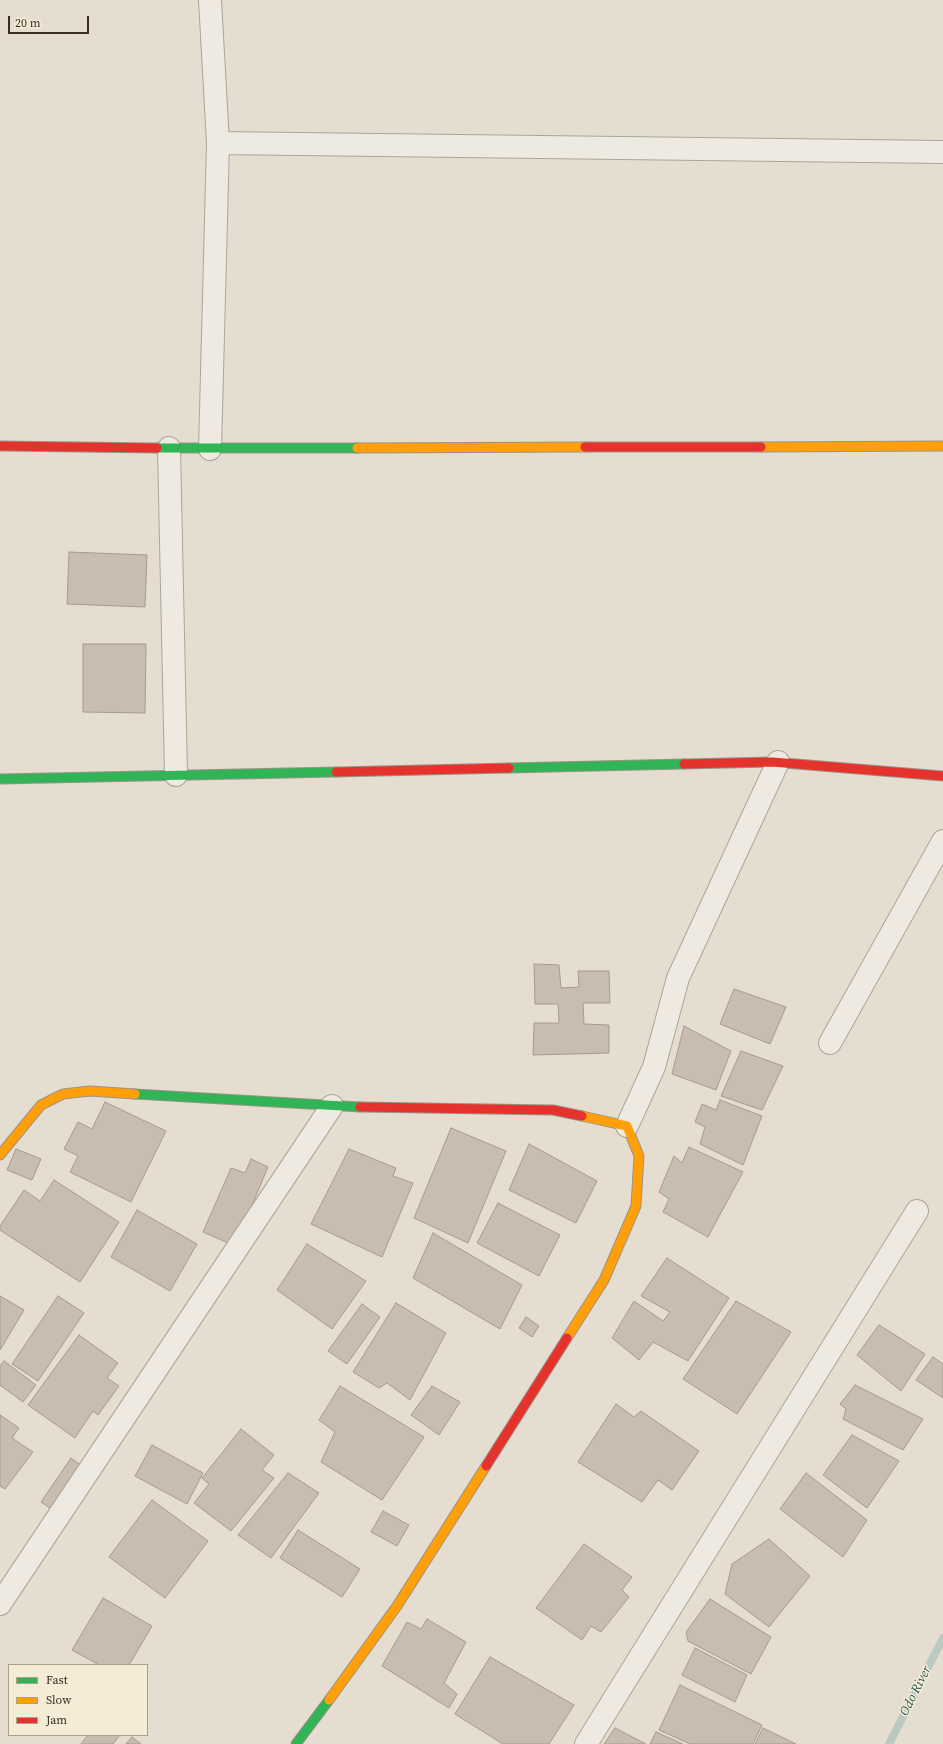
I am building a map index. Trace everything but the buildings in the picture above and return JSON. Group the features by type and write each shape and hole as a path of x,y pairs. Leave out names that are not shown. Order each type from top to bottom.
{"street":[{"path":"210,0 218,143 210,449"},
{"path":"218,143 943,152"},
{"path":"0,446 210,449 943,446"},
{"path":"169,448 176,775"},
{"path":"296,1744 397,1606 604,1280 636,1206 639,1156 627,1126 654,1067 678,978 778,762"},
{"path":"0,779 778,762 943,776"},
{"path":"830,1043 943,841"},
{"path":"0,1155 41,1105 64,1094 90,1091 332,1106 553,1110 627,1126"},
{"path":"0,1604 332,1106"},
{"path":"586,1744 917,1211"}],"waterway":[{"name":"Odo River","path":"889,1744 943,1638"}],"traffic: fast":[{"path":"157,448 357,448"},
{"path":"509,768 684,764"},
{"path":"0,779 336,772"},
{"path":"135,1094 360,1107"},
{"path":"296,1744 329,1700"}],"traffic: slow":[{"path":"761,447 943,446"},
{"path":"357,448 585,447"},
{"path":"0,1155 41,1105 63,1094 90,1091 135,1094"},
{"path":"567,1338 604,1280 636,1206 639,1156 627,1126 582,1116"},
{"path":"329,1700 397,1606 486,1466"}],"traffic: jam":[{"path":"0,446 157,448"},
{"path":"585,447 761,447"},
{"path":"684,764 772,762 943,776"},
{"path":"336,772 509,768"},
{"path":"360,1107 553,1110 582,1116"},
{"path":"486,1466 567,1338"}]}
